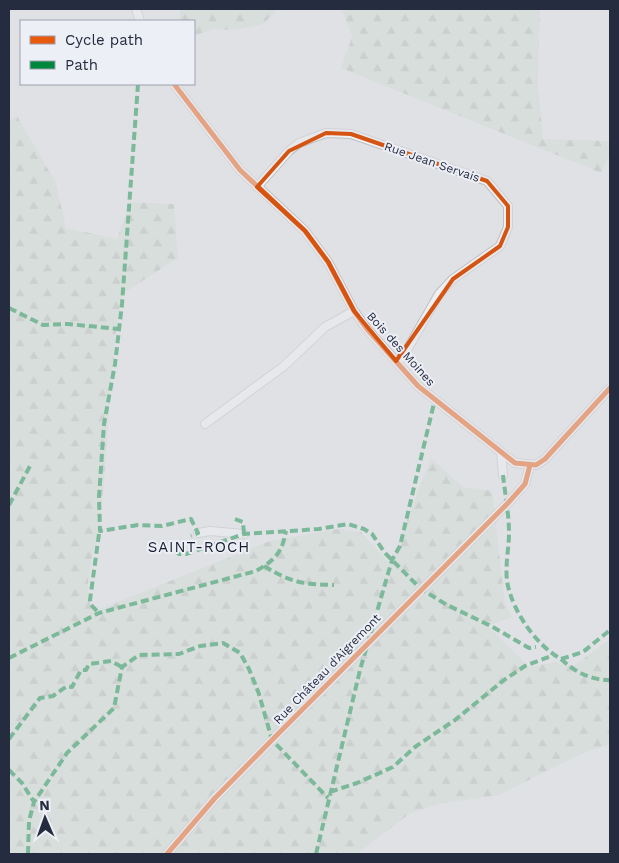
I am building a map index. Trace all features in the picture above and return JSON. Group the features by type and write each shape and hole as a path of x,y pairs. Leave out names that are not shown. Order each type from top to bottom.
{"street":[{"name":"Bois des Moines","path":"175,85 224,149 257,187 305,231 315,244 354,311 418,386 515,463 530,465"},
{"name":"Rue Jean Servais","path":"257,187 289,150 299,143 326,133 351,134 487,182 508,206 508,227 500,246 453,280 439,294 403,357 396,362"},
{"name":"Bois des Moines","path":"205,424 284,366 325,327 354,311"},
{"path":"530,465 536,465 545,459 610,388"},
{"path":"501,452 502,476"},
{"name":"Rue Château d'Aigremont","path":"167,854 228,785 507,504 525,484 530,465"},
{"path":"198,533 210,531 244,534"}],"highlighted area":[{"path":"326,133 351,134 487,181 508,206 508,227 500,246 453,279 396,361 354,311 328,262 305,231 257,187 289,151"}],"green space":[{"path":"180,9 278,9 263,24 233,30 213,29 195,36 195,20 180,20"},
{"path":"342,9 540,9 538,84 543,139 610,141 610,153 601,173 341,68 352,37"},
{"path":"17,116 56,183 66,228 117,239 130,202 174,204 178,258 122,294 111,380 100,522 89,573 88,594 90,604 98,610 270,541 338,529 361,532 390,564 431,458 463,487 492,491 505,604 512,617 488,626 529,667 555,662 574,666 610,639 610,744 583,753 499,795 438,804 409,814 357,854 9,854 9,121"}],"marked path":[{"path":"138,85 122,304 115,364 104,424 99,497 100,531 138,525 162,526 191,519 198,533 191,536"},
{"path":"9,308 43,325 68,324 119,329"},
{"path":"316,854 360,670 392,560 400,546 435,399"},
{"path":"9,505 30,466"},
{"path":"503,475 509,526 507,580 515,607 521,618 543,646 561,659 583,652 610,630"},
{"path":"235,519 243,522 244,534"},
{"path":"175,550 179,554 186,554 244,534 319,529 348,524 364,529 372,534 385,553 421,589 447,605 491,626 529,648 536,647"},
{"path":"9,658 99,613 256,571 277,555 286,531"},
{"path":"99,534 90,600 91,605 99,613"},
{"path":"264,566 290,579 314,584 334,585"},
{"path":"28,854 29,821 34,802 67,753 114,708 122,667 139,655 179,654 200,646 223,643 240,653 259,694 272,740 328,798"},
{"path":"330,792 357,783 393,767 415,747 455,720 504,680 525,666 554,655"},
{"path":"561,659 583,674 596,679 610,680"},
{"path":"9,739 40,698 53,696 67,686 72,687 81,670 86,670 89,664 111,661 122,667"},
{"path":"9,770 22,783 34,802"}],"cycle path":[{"path":"175,85 240,170 305,231 328,262 354,311 367,329 418,386 515,463 536,465 545,459 610,388"},
{"path":"167,854 215,798 507,504 525,484 530,465"}],"district":[{"name":"SAINT-ROCH","path":"199,547"}]}
